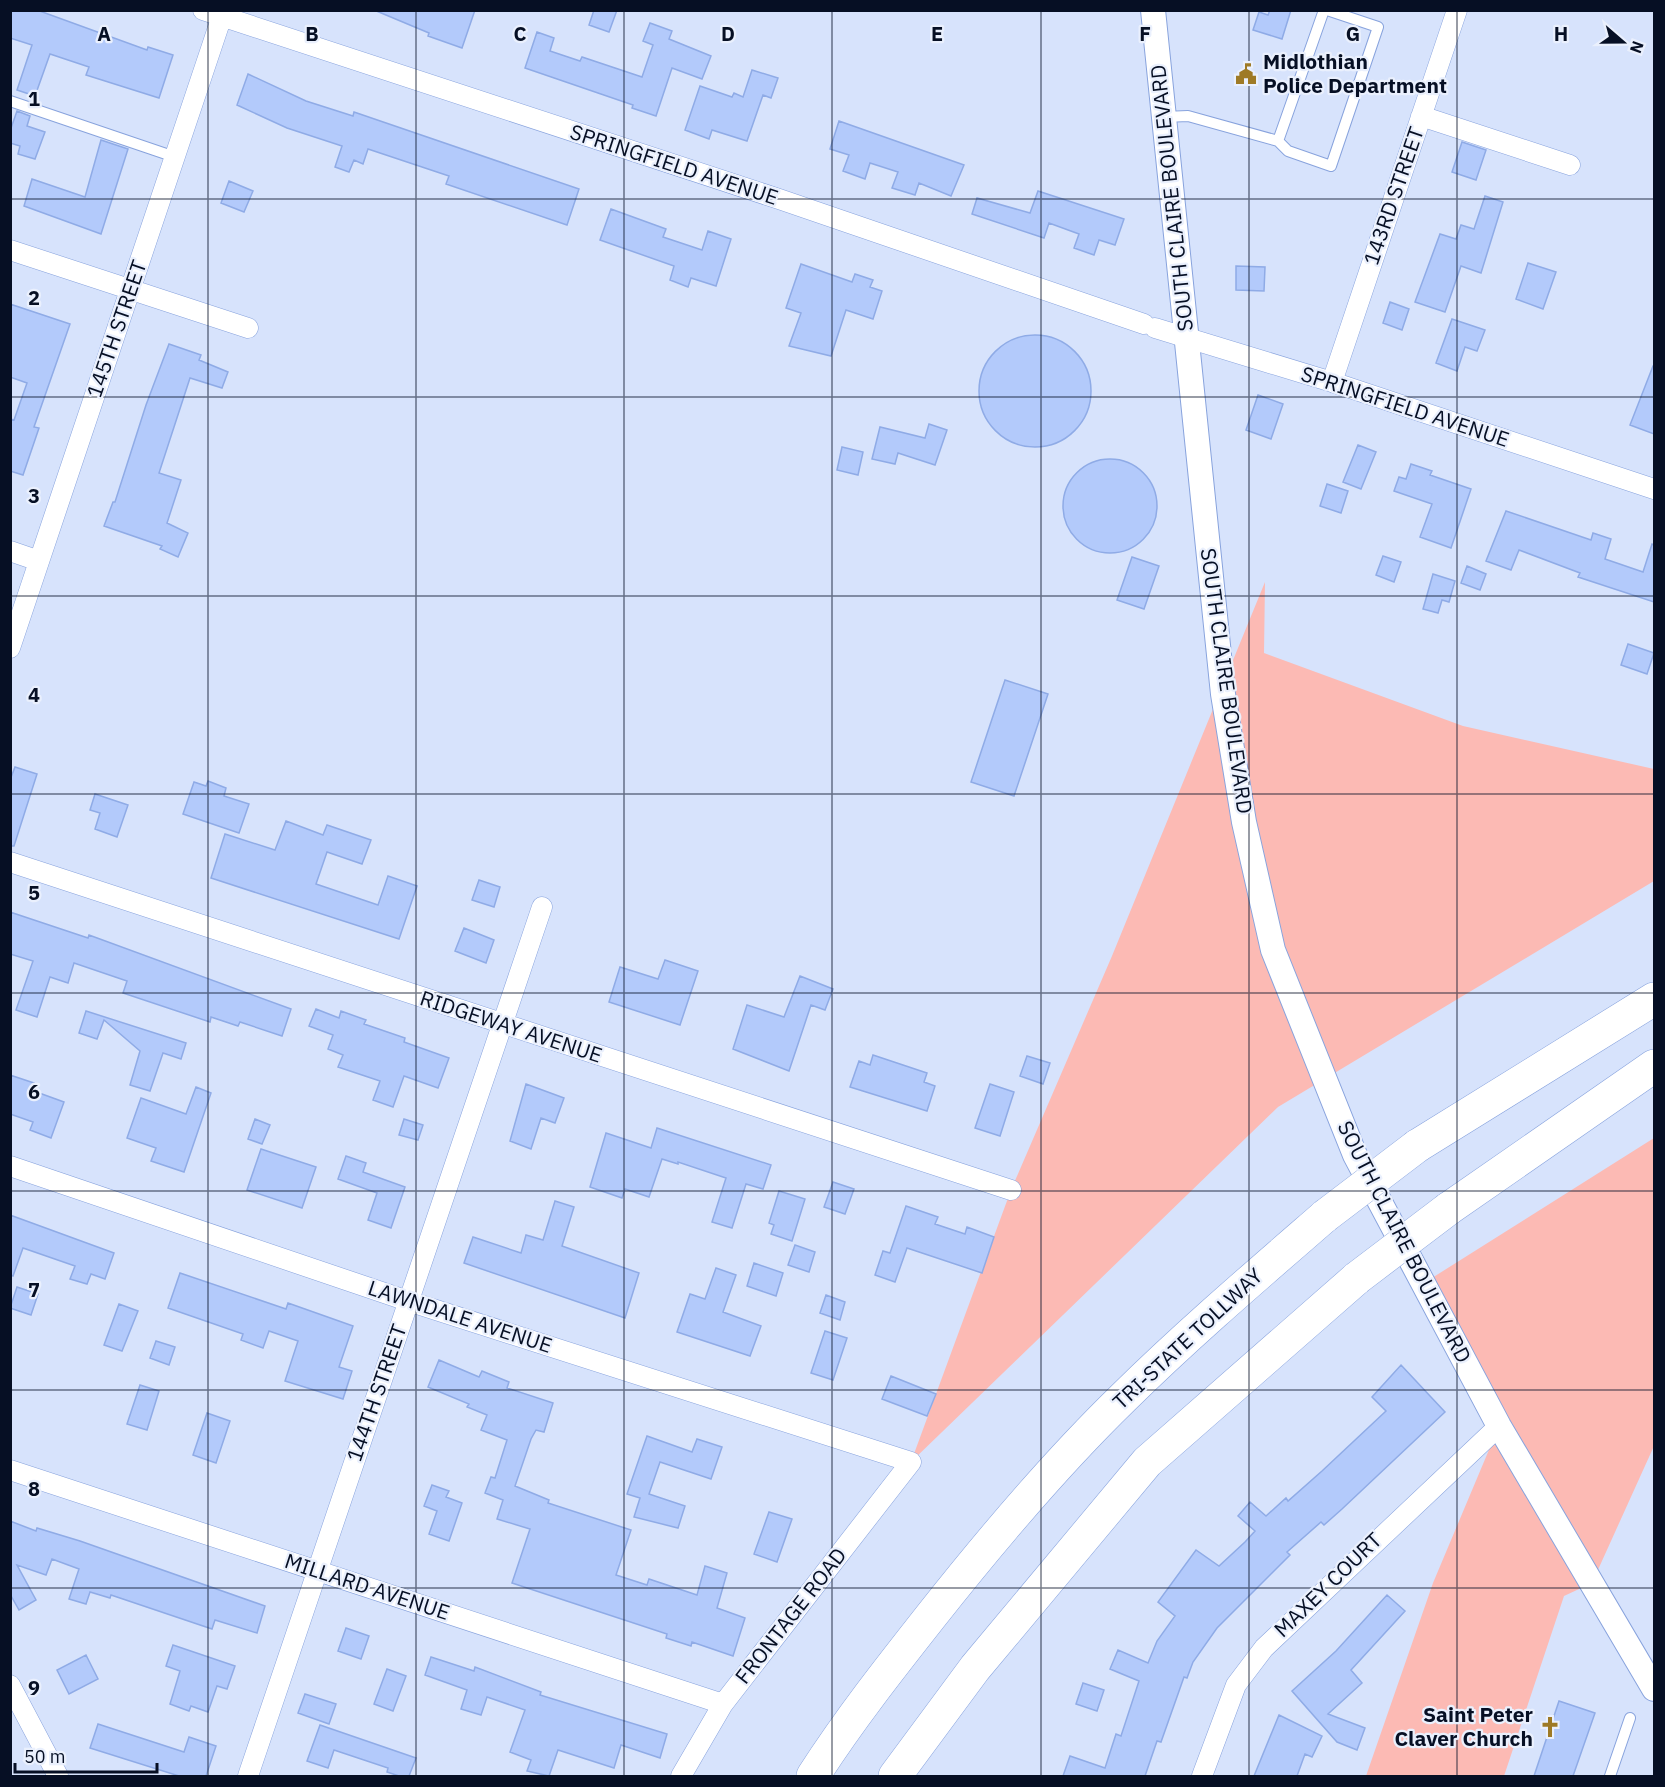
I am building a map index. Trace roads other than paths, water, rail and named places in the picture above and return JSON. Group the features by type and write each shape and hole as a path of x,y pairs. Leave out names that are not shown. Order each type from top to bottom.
{"highway":[{"name":"TRI-STATE TOLLWAY","path":"813,1776 884,1675 983,1550 1060,1463 1123,1398 1220,1307 1325,1216 1417,1146 1654,999"},
{"path":"896,1776 975,1668 1148,1462 1357,1278 1448,1209 1654,1066"}],"street":[{"name":"SPRINGFIELD AVENUE","path":"203,10 224,14 779,199 1149,326 1332,382 1654,489"},
{"name":"SOUTH CLAIRE BOULEVARD","path":"1154,10 1223,694 1244,822 1273,951 1355,1155 1499,1426 1654,1689"},
{"name":"143RD STREET","path":"1332,382 1457,10"},
{"name":"145TH STREET","path":"10,648 224,14"},
{"path":"1421,116 1570,165"},
{"path":"10,250 248,328"},
{"path":"10,551 39,561"},
{"name":"RIDGEWAY AVENUE","path":"10,862 1011,1190"},
{"name":"144TH STREET","path":"248,1776 542,908"},
{"name":"LAWNDALE AVENUE","path":"10,1166 408,1301 911,1462"},
{"name":"MAXEY COURT","path":"1202,1776 1231,1695 1264,1648 1499,1426"},
{"name":"FRONTAGE ROAD","path":"681,1776 723,1704 911,1462"},
{"name":"MILLARD AVENUE","path":"10,1470 723,1704"},
{"path":"10,1686 58,1776"}],"lane":[{"path":"1164,117 1188,116 1278,141 1288,152 1331,166 1378,27 1326,10 1278,141"},
{"path":"10,101 176,157"},
{"path":"1610,1776 1630,1718"}],"place":[{"name":"Midlothian Police Department","path":"1246,74"},
{"name":"Saint Peter Claver Church","path":"1550,1727"}]}
